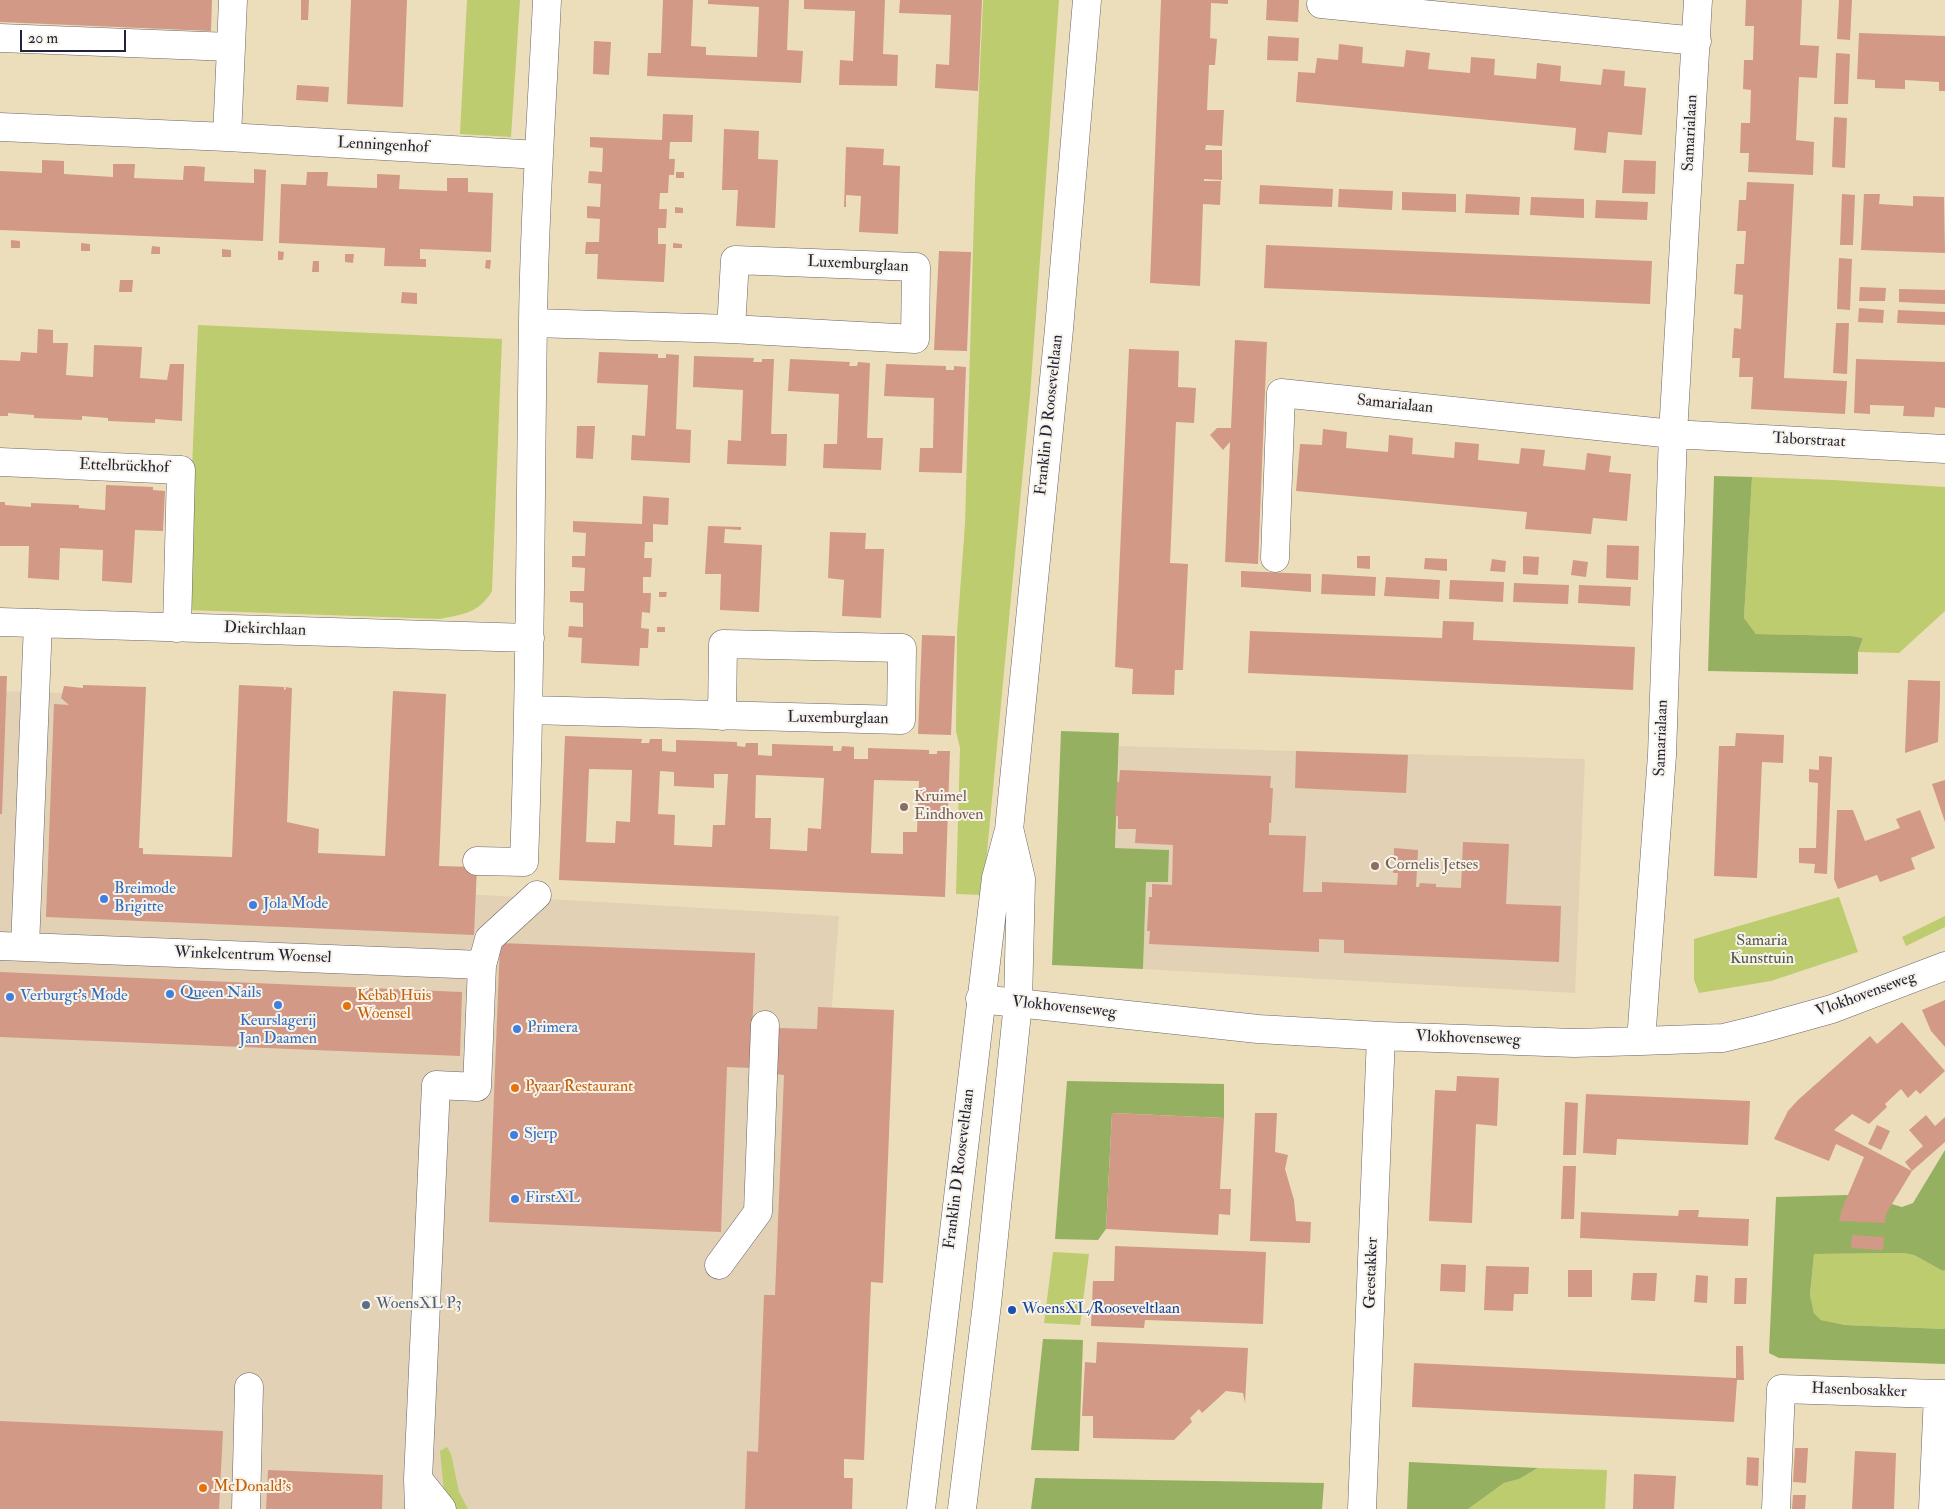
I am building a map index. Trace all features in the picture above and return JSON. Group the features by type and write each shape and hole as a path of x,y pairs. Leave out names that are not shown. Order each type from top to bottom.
{"street":[{"path":"227,137 234,0"},
{"path":"477,861 524,862 529,710 533,323 539,155 548,0"},
{"name":"Franklin D Rooseveltlaan","path":"920,1509 980,999 996,878 1009,830 1059,329 1087,0"},
{"name":"Samarialaan","path":"1641,1041 1662,755 1673,434 1698,0"},
{"path":"1321,4 1697,41"},
{"path":"0,38 231,47"},
{"name":"Lenningenhof","path":"0,127 227,137 539,155"},
{"name":"Luxemburglaan","path":"533,323 731,329 915,339 916,267 735,260 731,329"},
{"name":"Samarialaan","path":"1275,558 1281,393 1673,434"},
{"name":"Taborstraat","path":"1673,434 1945,448"},
{"name":"Ettelbrückhof","path":"0,462 181,470 177,628"},
{"name":"Diekirchlaan","path":"0,622 530,638"},
{"name":"Winkelcentrum Woensel","path":"38,624 12,947 482,965"},
{"name":"Luxemburglaan","path":"529,710 722,716 901,720 902,648 723,644 722,716"},
{"name":"Franklin D Rooseveltlaan","path":"962,1509 987,1304 1018,1003 1021,879 1009,830"},
{"path":"419,1509 418,1479 436,1085 477,1087 482,965 489,939 537,895"},
{"name":"Vlokhovenseweg","path":"980,999 1258,1030 1574,1042 1641,1041 1722,1038 1760,1030 1832,1009 1945,966"},
{"path":"719,1264 758,1212 765,1025"},
{"name":"Geestakker","path":"1362,1509 1381,1036"},
{"path":"246,1509 249,1387"},
{"name":"Hasenbosakker","path":"1776,1509 1781,1389 1941,1394"},
{"path":"1933,1509 1941,1394"},
{"path":"418,1479 442,1509"}],"shaded area":[{"path":"0,691 98,694 88,880 448,893 839,916 792,1509 0,1509"},
{"name":"Cornelis Jetses","path":"1119,746 1585,759 1575,993 1143,969 1146,882 1169,850 1115,848"}],"green space":[{"path":"467,0 520,0 511,137 460,134"},
{"path":"983,0 1059,0 1030,396 983,895 956,894 960,748 956,731 957,633 965,524 975,181"},
{"path":"198,325 502,339 492,591 482,604 464,614 440,619 186,610"},
{"path":"1714,476 1752,477 1744,618 1756,634 1851,636 1863,638 1858,652 1858,674 1708,671"},
{"path":"1752,477 1945,487 1945,611 1899,653 1858,652 1863,638 1851,636 1756,634 1744,618"},
{"path":"1061,731 1119,733 1115,848 1169,850 1168,882 1146,882 1143,969 1052,965"},
{"name":"Samaria Kunsttuin","path":"1839,897 1858,952 1771,981 1699,993 1694,980 1694,939"},
{"path":"1945,916 1945,927 1906,946 1902,937"},
{"path":"1067,1081 1224,1084 1224,1118 1112,1113 1106,1229 1098,1240 1055,1239"},
{"path":"1945,1150 1945,1270 1943,1271 1914,1255 1903,1253 1814,1254 1810,1295 1814,1313 1821,1320 1845,1325 1945,1329 1945,1364 1779,1358 1769,1353 1776,1197 1846,1195 1871,1198 1902,1207 1913,1203"},
{"path":"1053,1252 1089,1254 1080,1325 1044,1323"},
{"path":"1903,1253 1914,1255 1943,1271 1945,1270 1945,1329 1845,1325 1821,1320 1814,1313 1810,1295 1814,1254"},
{"path":"1043,1339 1083,1340 1079,1451 1031,1450"},
{"path":"447,1447 451,1454 459,1492 468,1509 455,1509 444,1491 440,1451"},
{"path":"1409,1462 1538,1468 1519,1479 1504,1483 1468,1509 1407,1509"},
{"path":"1538,1468 1607,1470 1605,1509 1468,1509 1504,1483 1519,1479"},
{"path":"1035,1478 1324,1483 1322,1509 1031,1509"}],"building":[{"path":"0,0 212,0 211,31 0,22"},
{"path":"301,0 309,0 308,20 301,20"},
{"path":"351,0 407,0 403,107 347,104"},
{"path":"663,0 693,0 691,46 706,47 706,55 757,57 759,7 708,4 708,0 789,0 787,50 803,51 801,83 647,76 648,53 661,53"},
{"path":"804,0 885,0 883,54 898,55 897,86 839,85 840,60 853,61 855,11 804,9"},
{"path":"900,0 982,0 978,91 935,88 936,64 949,65 951,15 899,13"},
{"path":"1161,0 1228,0 1228,4 1211,3 1210,38 1217,39 1215,65 1209,65 1207,110 1224,110 1222,146 1206,145 1205,150 1222,150 1222,180 1204,179 1204,181 1221,181 1220,205 1203,204 1200,286 1150,283"},
{"path":"1267,0 1299,0 1298,22 1266,20"},
{"path":"1746,0 1802,0 1800,45 1819,46 1817,78 1799,77 1796,140 1814,142 1813,175 1748,172 1749,153 1740,153 1741,123 1750,123 1751,90 1743,89 1744,60 1753,60 1754,26 1745,26"},
{"path":"1839,0 1852,0 1850,40 1837,39"},
{"path":"1859,33 1945,36 1945,91 1939,91 1939,82 1905,80 1905,89 1875,88 1875,80 1857,79"},
{"path":"1268,36 1299,38 1298,61 1267,60"},
{"path":"594,41 611,42 609,75 593,74"},
{"path":"1339,44 1363,47 1362,63 1404,67 1406,50 1430,53 1428,69 1470,73 1471,57 1495,59 1494,75 1536,79 1537,63 1561,66 1560,81 1601,85 1603,69 1625,71 1624,86 1646,88 1642,135 1608,132 1606,153 1574,150 1576,128 1296,102 1298,72 1315,73 1317,58 1338,60"},
{"path":"1836,53 1850,54 1848,104 1834,104"},
{"path":"297,85 329,87 328,102 296,100"},
{"path":"663,114 693,115 692,142 670,142 669,159 675,159 674,175 669,175 668,193 660,193 659,209 667,209 666,228 658,228 658,244 666,244 664,282 597,279 598,254 585,254 586,242 599,242 600,219 587,218 587,206 600,207 601,184 588,183 589,171 602,172 603,148 590,147 590,137 662,140"},
{"path":"1834,117 1847,118 1845,168 1832,167"},
{"path":"724,129 759,131 758,159 778,160 775,228 736,226 738,190 722,190"},
{"path":"846,147 884,149 883,165 900,166 898,234 859,232 861,196 846,195 846,207 844,207"},
{"path":"42,160 64,161 64,174 113,177 113,164 135,164 134,178 183,180 184,166 194,166 205,167 204,181 254,183 254,169 266,170 263,241 0,230 0,171 42,173"},
{"path":"1624,160 1656,161 1655,194 1622,193"},
{"path":"307,172 328,172 327,186 377,188 377,174 400,175 399,189 447,191 447,178 468,178 468,192 493,193 491,252 420,249 420,259 426,259 426,267 384,266 385,248 279,243 281,184 306,185"},
{"path":"676,172 684,172 684,178 676,178"},
{"path":"1747,182 1794,184 1784,378 1847,381 1845,414 1751,409 1753,377 1739,377 1740,358 1732,358 1734,328 1741,329 1743,295 1734,294 1736,264 1744,264 1746,231 1737,231 1739,200 1746,200"},
{"path":"1260,185 1333,189 1332,207 1259,204"},
{"path":"1339,189 1393,191 1392,210 1338,207"},
{"path":"1402,192 1456,194 1456,212 1402,210"},
{"path":"1466,194 1520,197 1519,215 1465,213"},
{"path":"1842,194 1855,195 1853,245 1840,245"},
{"path":"1864,194 1880,194 1879,204 1913,206 1913,196 1944,197 1945,253 1861,250"},
{"path":"1531,197 1584,199 1584,218 1530,215"},
{"path":"1596,200 1648,202 1647,220 1595,218"},
{"path":"675,207 683,208 683,213 675,213"},
{"path":"11,240 20,241 20,248 11,248"},
{"path":"81,243 90,244 90,251 81,251"},
{"path":"673,243 682,244 682,248 673,248"},
{"path":"1266,245 1652,261 1650,304 1264,288"},
{"path":"152,246 160,247 160,254 151,254"},
{"path":"222,249 231,250 231,257 222,257"},
{"path":"278,251 284,252 283,260 278,260"},
{"path":"939,251 971,252 967,351 934,350"},
{"path":"345,254 354,254 353,263 345,262"},
{"path":"1839,258 1852,259 1850,310 1837,309"},
{"path":"486,260 491,260 490,269 485,268"},
{"path":"313,261 319,261 319,272 312,272"},
{"path":"120,280 133,280 132,292 119,292"},
{"path":"1860,287 1886,288 1885,301 1859,301"},
{"path":"1899,289 1945,290 1945,304 1899,302"},
{"path":"402,292 417,293 417,304 401,303"},
{"path":"1859,308 1884,310 1883,323 1858,322"},
{"path":"1898,310 1945,312 1945,325 1897,323"},
{"path":"1836,323 1849,323 1847,374 1833,373"},
{"path":"38,329 53,330 53,343 68,343 66,375 93,377 94,345 142,347 140,378 167,380 170,364 184,364 182,421 155,419 155,423 108,421 108,418 82,416 82,420 34,418 34,415 8,413 8,416 0,416 0,360 20,361 21,352 37,353"},
{"path":"1235,340 1267,342 1258,564 1225,562 1230,442 1223,450 1210,435 1217,428 1231,428"},
{"path":"1129,349 1179,351 1178,387 1196,388 1194,423 1176,422 1170,563 1188,564 1183,670 1175,670 1174,695 1132,694 1133,669 1115,667"},
{"path":"599,352 658,354 658,358 666,358 666,354 679,355 676,429 691,430 690,463 631,460 632,435 645,436 648,385 597,383"},
{"path":"694,356 754,358 753,362 762,362 762,359 774,359 771,434 787,434 786,466 727,464 728,440 741,441 743,390 693,387"},
{"path":"790,359 850,362 849,366 857,366 858,362 870,363 867,438 883,438 881,470 823,468 824,444 837,444 839,394 788,391"},
{"path":"1856,359 1945,362 1945,408 1935,407 1934,417 1903,416 1904,406 1870,405 1870,414 1854,413"},
{"path":"886,364 946,366 946,370 954,370 954,366 966,367 962,473 919,472 920,448 933,448 934,398 884,396"},
{"path":"577,426 595,426 593,459 576,458"},
{"path":"1323,429 1347,432 1346,448 1388,452 1389,435 1413,438 1412,454 1454,458 1455,442 1479,444 1478,460 1519,464 1521,448 1545,450 1543,466 1585,470 1587,453 1611,456 1609,472 1631,474 1627,521 1593,518 1591,534 1525,529 1527,512 1296,491 1300,444 1322,445"},
{"path":"106,485 153,487 153,490 165,491 163,531 135,530 132,583 102,581 103,550 60,548 59,580 28,578 29,546 0,546 0,502 5,502 5,505 31,507 31,503 79,505 79,508 105,510"},
{"path":"643,496 669,498 668,525 653,524 653,542 645,542 644,558 652,558 651,577 643,577 643,593 651,593 650,613 642,612 641,628 649,629 648,648 640,648 639,666 581,663 582,638 568,637 569,626 583,627 583,603 570,602 570,591 584,591 585,568 572,567 572,556 585,556 586,533 573,532 573,521 642,524"},
{"path":"708,526 741,527 741,530 725,529 724,543 762,545 759,612 720,610 721,574 705,574"},
{"path":"830,532 866,533 865,549 884,549 881,618 842,616 844,580 828,578"},
{"path":"1607,545 1639,546 1638,580 1606,578"},
{"path":"1357,556 1370,556 1370,569 1357,568"},
{"path":"1523,556 1539,557 1538,575 1523,574"},
{"path":"1425,558 1447,559 1447,571 1424,569"},
{"path":"1492,559 1506,561 1505,572 1490,571"},
{"path":"1573,560 1588,562 1586,577 1571,575"},
{"path":"1241,571 1311,574 1311,592 1241,587"},
{"path":"1322,574 1376,577 1375,596 1321,594"},
{"path":"1386,577 1440,580 1439,599 1384,596"},
{"path":"1450,580 1504,582 1503,602 1449,599"},
{"path":"1514,583 1569,585 1568,604 1513,602"},
{"path":"1579,585 1631,587 1630,606 1578,603"},
{"path":"659,592 667,592 666,597 659,597"},
{"path":"1443,621 1474,622 1473,640 1635,647 1633,690 1248,673 1250,631 1442,638"},
{"path":"657,627 665,627 665,632 657,632"},
{"path":"922,635 955,636 951,735 918,734"},
{"path":"0,676 7,676 2,814 0,814"},
{"path":"1908,680 1940,681 1940,696 1938,742 1905,753"},
{"path":"83,685 146,687 139,848 143,848 143,854 232,857 239,685 284,687 284,690 286,689 285,687 292,688 287,822 319,829 318,853 385,856 393,691 446,694 439,866 477,867 474,935 46,917 54,704 69,705 61,698 64,686 83,688"},
{"path":"1736,733 1784,735 1783,763 1762,762 1757,878 1714,876 1719,746 1735,746"},
{"path":"565,736 642,739 641,743 649,743 650,739 662,739 662,751 676,752 676,740 737,742 737,746 745,747 746,743 758,743 758,755 772,756 772,744 833,746 833,751 841,751 842,746 854,747 854,759 868,759 868,748 929,750 929,754 937,754 937,751 950,751 945,897 559,880","holes":["589,769 632,770 630,822 616,821 615,843 586,842","660,771 674,772 674,786 714,788 714,774 728,774 725,825 713,825 712,847 674,845 675,815 658,814","756,775 824,778 821,829 808,828 807,851 770,849 771,818 755,818","874,780 919,781 917,832 903,832 903,854 871,853"]},
{"path":"1296,751 1408,755 1406,793 1295,788"},
{"path":"1819,756 1832,757 1827,874 1814,873 1815,864 1799,863 1799,848 1816,848 1818,783 1809,782 1809,769 1819,770"},
{"path":"1120,770 1271,776 1270,788 1273,788 1269,835 1306,836 1303,892 1322,892 1322,882 1397,885 1398,873 1393,873 1394,848 1418,850 1416,887 1419,887 1420,883 1436,884 1436,887 1461,888 1463,842 1509,844 1506,904 1561,906 1559,962 1344,953 1344,940 1319,939 1319,952 1149,944 1150,931 1147,931 1149,897 1152,897 1152,884 1172,885 1173,845 1135,843 1136,829 1118,829 1118,816 1115,816 1117,782 1119,782"},
{"path":"1945,780 1945,822 1932,784"},
{"path":"1837,810 1853,810 1865,841 1900,828 1896,819 1920,810 1935,848 1911,858 1915,869 1880,882 1877,875 1838,889 1834,879"},
{"path":"500,943 755,953 751,1068 727,1067 721,1232 489,1222"},
{"path":"0,972 462,992 460,1056 0,1037"},
{"path":"1945,1000 1945,1047 1931,1031 1922,1010"},
{"path":"818,1007 894,1010 883,1283 871,1282 864,1460 844,1459 844,1478 853,1478 852,1509 745,1509 747,1451 758,1452 764,1295 775,1295 784,1075 774,1074 776,1028 817,1029"},
{"path":"1902,1022 1945,1071 1920,1094 1916,1090 1908,1098 1901,1089 1885,1104 1887,1107 1869,1124 1852,1114 1834,1130 1912,1171 1886,1214 1885,1223 1839,1221 1842,1209 1864,1157 1836,1144 1829,1161 1774,1139 1788,1111 1798,1100 1870,1036 1877,1044"},
{"path":"1457,1076 1499,1078 1497,1126 1476,1124 1472,1223 1429,1221 1435,1090 1456,1091"},
{"path":"1586,1094 1750,1101 1748,1145 1617,1139 1616,1155 1583,1153"},
{"path":"1565,1102 1578,1103 1576,1155 1563,1155"},
{"path":"1112,1113 1224,1118 1220,1189 1231,1189 1230,1215 1219,1214 1218,1235 1106,1229"},
{"path":"1255,1113 1277,1113 1275,1152 1288,1155 1285,1169 1294,1200 1296,1221 1311,1222 1310,1243 1250,1241"},
{"path":"1926,1115 1935,1126 1945,1117 1945,1142 1912,1171 1905,1162 1923,1146 1909,1130"},
{"path":"1877,1125 1890,1131 1881,1150 1868,1144"},
{"path":"1563,1166 1576,1166 1574,1219 1561,1219"},
{"path":"1679,1210 1699,1210 1698,1217 1749,1219 1748,1246 1580,1238 1581,1212 1678,1216"},
{"path":"1852,1235 1884,1237 1883,1250 1851,1248"},
{"path":"1115,1246 1266,1252 1263,1324 1145,1320 1144,1328 1091,1326 1093,1281 1114,1281"},
{"path":"1441,1264 1466,1265 1465,1292 1440,1291"},
{"path":"1486,1266 1529,1267 1528,1294 1514,1294 1513,1311 1484,1310"},
{"path":"1568,1270 1592,1270 1592,1297 1568,1297"},
{"path":"1633,1273 1657,1273 1655,1301 1631,1300"},
{"path":"1696,1275 1708,1276 1707,1303 1694,1302"},
{"path":"1735,1278 1747,1278 1746,1304 1734,1304"},
{"path":"1097,1342 1248,1348 1245,1403 1243,1393 1226,1391 1202,1413 1199,1409 1190,1418 1192,1422 1174,1440 1093,1438 1093,1416 1082,1416 1085,1362 1096,1363"},
{"path":"1736,1346 1743,1346 1744,1380 1737,1380 1734,1422 1412,1407 1414,1363 1736,1378"},
{"path":"0,1421 223,1431 219,1509 0,1509"},
{"path":"1795,1448 1808,1448 1806,1483 1793,1482"},
{"path":"1855,1451 1896,1453 1894,1509 1852,1509"},
{"path":"1747,1457 1759,1458 1758,1486 1746,1485"},
{"path":"268,1470 383,1475 382,1509 266,1509"},
{"path":"1634,1474 1676,1476 1674,1509 1633,1509"},
{"path":"1793,1495 1806,1495 1805,1509 1792,1509"}],"place":[{"name":"Kruimel Eindhoven","path":"904,807"},
{"name":"Cornelis Jetses","path":"1375,866"},
{"name":"Breimode Brigitte","path":"104,899"},
{"name":"Jola Mode","path":"253,905"},
{"name":"Queen Nails","path":"170,994"},
{"name":"Verburgt's Mode","path":"10,997"},
{"name":"Keurslagerij Jan Daamen","path":"278,1005"},
{"name":"Kebab Huis Woensel","path":"347,1006"},
{"name":"Primera","path":"517,1029"},
{"name":"Pyaar Restaurant","path":"515,1088"},
{"name":"Sjerp","path":"514,1135"},
{"name":"FirstXL","path":"515,1199"},
{"name":"WoensXL P3","path":"366,1305"},
{"name":"WoensXL/Rooseveltlaan","path":"1012,1310"},
{"name":"McDonald's","path":"203,1488"}]}
